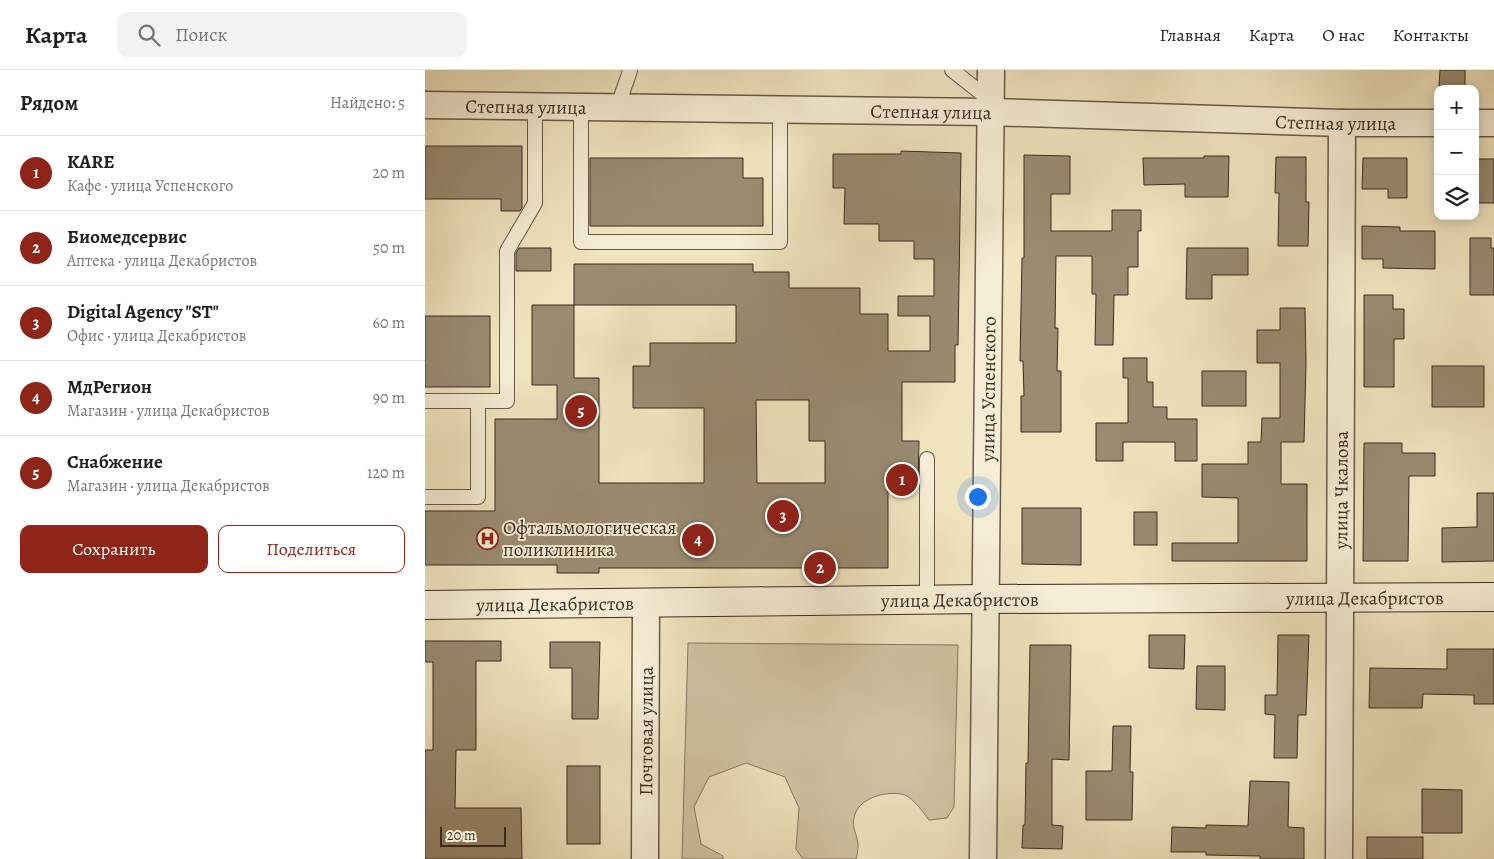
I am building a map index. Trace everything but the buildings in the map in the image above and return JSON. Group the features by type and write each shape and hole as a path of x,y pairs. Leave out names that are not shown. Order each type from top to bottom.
{"street":[{"name":"улица Успенского","path":"983,859 991,70"},
{"name":"Степная улица","path":"425,104 780,109 990,106 1342,123 1434,123"},
{"name":"улица Чкалова","path":"1339,859 1342,123"},
{"path":"1479,123 1494,123"},
{"name":"улица Декабристов","path":"425,605 986,599 1494,597"},
{"name":"Почтовая улица","path":"645,603 645,859"}],"lane":[{"path":"619,107 620,96 627,83 630,70"},
{"path":"952,70 990,106"},
{"path":"425,401 507,401 507,251 535,203 535,106"},
{"path":"581,107 581,242 780,242 780,109"},
{"path":"425,497 478,497 478,401"},
{"path":"927,459 927,600"}],"shaded area":[{"path":"688,643 958,645 954,807 947,818 929,820 915,803 905,795 883,794 863,803 855,814 853,824 858,843 856,859 803,859 796,849 799,808 785,777 746,763 709,777 694,807 701,844 723,856 723,859 682,859"}],"place":[{"name":"Снабжение","path":"581,411"},
{"name":"KARE","path":"902,480"},
{"name":"Digital Agency \"ST\"","path":"783,516"},
{"name":"Офтальмологическая поликлиника","path":"487,538"},
{"name":"МдРегион","path":"698,540"},
{"name":"Биомедсервис","path":"820,568"}]}
